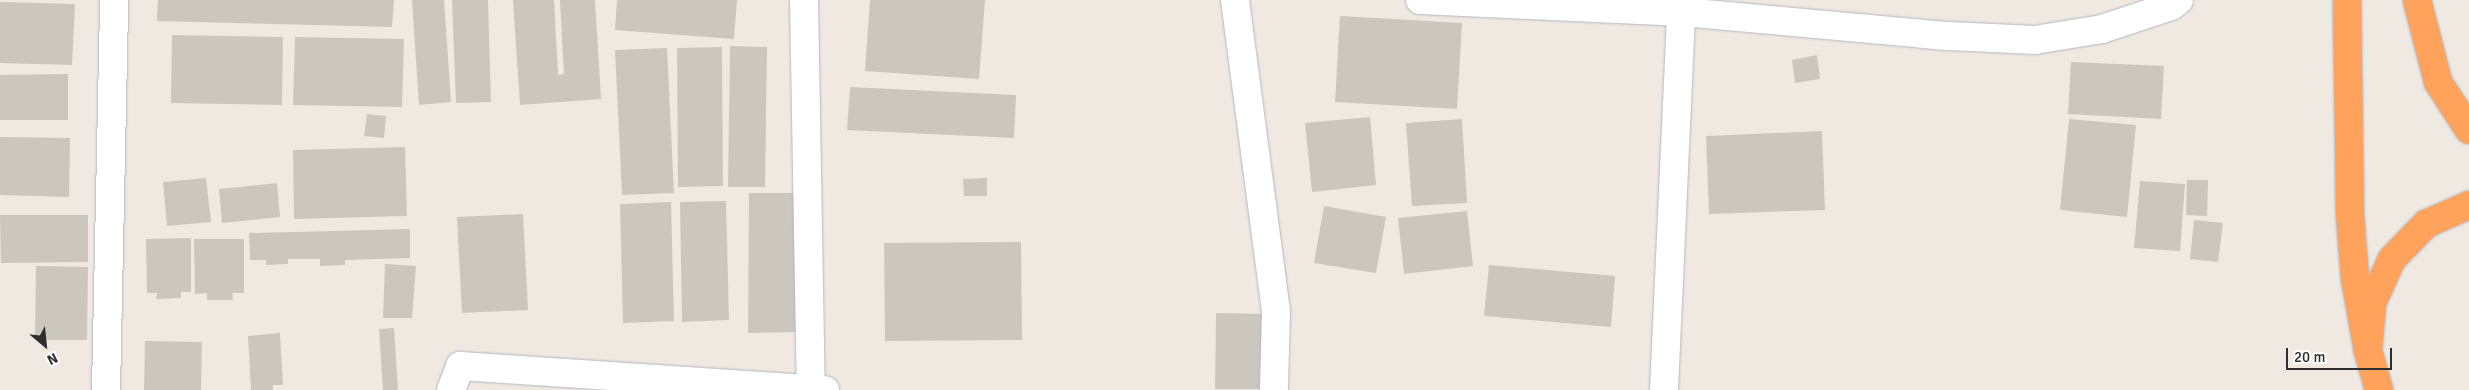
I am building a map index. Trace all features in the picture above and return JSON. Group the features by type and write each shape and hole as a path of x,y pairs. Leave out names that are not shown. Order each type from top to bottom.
{"highway":[{"path":"2347,0 2350,215 2355,278 2374,386"},
{"path":"2417,0 2438,82 2469,130"},
{"path":"2368,352 2372,303 2392,259 2426,224 2469,205"}],"street":[{"path":"106,390 114,0"},
{"path":"451,390 460,366 818,390 804,0"},
{"path":"1236,0 1276,312 1274,390"},
{"path":"1420,0 1682,6 1950,36 2035,40 2102,29 2171,6 2179,0"},
{"path":"1664,390 1682,6"}],"building":[{"path":"158,0 394,0 392,27 157,21"},
{"path":"412,0 444,0 451,102 419,105"},
{"path":"452,0 488,0 491,102 456,103"},
{"path":"513,0 554,0 558,75 564,74 560,0 595,0 601,99 520,105"},
{"path":"617,0 737,0 734,39 615,30"},
{"path":"870,0 985,0 979,79 865,71"},
{"path":"0,2 75,4 72,65 0,63"},
{"path":"1340,16 1462,23 1457,109 1335,102"},
{"path":"172,35 283,37 282,105 171,103"},
{"path":"295,37 404,39 402,107 293,105"},
{"path":"730,46 767,47 765,187 728,187"},
{"path":"722,47 723,186 678,187 677,48"},
{"path":"667,48 674,193 622,195 615,50"},
{"path":"1817,55 1820,79 1795,83 1792,60"},
{"path":"2071,62 2164,66 2161,119 2068,114"},
{"path":"68,74 68,120 0,120 0,75"},
{"path":"850,87 1016,95 1014,138 847,130"},
{"path":"367,114 386,116 384,138 364,136"},
{"path":"1370,117 1376,185 1312,192 1305,123"},
{"path":"1462,119 1467,203 1412,206 1406,123"},
{"path":"2069,119 2136,125 2127,217 2060,210"},
{"path":"1822,131 1825,210 1709,214 1706,136"},
{"path":"0,137 70,138 69,197 0,195"},
{"path":"405,147 407,216 294,219 293,150"},
{"path":"206,178 211,222 167,226 163,182"},
{"path":"987,178 987,196 964,196 963,179"},
{"path":"2187,180 2208,180 2207,216 2186,215"},
{"path":"2140,181 2185,184 2180,251 2134,248"},
{"path":"277,183 280,217 222,223 219,189"},
{"path":"749,193 799,193 798,332 748,333"},
{"path":"726,201 729,320 682,322 680,202"},
{"path":"671,202 674,321 623,323 620,204"},
{"path":"1324,206 1386,217 1376,273 1314,263"},
{"path":"1467,211 1473,266 1404,274 1398,218"},
{"path":"523,214 528,310 462,313 457,217"},
{"path":"0,215 88,215 88,262 1,263"},
{"path":"2194,220 2223,223 2218,262 2190,259"},
{"path":"410,229 410,258 345,260 345,265 320,266 320,259 288,259 288,264 266,265 266,260 250,260 249,233"},
{"path":"191,238 191,292 181,292 181,298 156,299 157,293 147,293 146,239"},
{"path":"194,239 244,239 244,293 232,293 233,300 207,300 207,293 195,294"},
{"path":"1021,242 1022,340 885,341 884,243"},
{"path":"385,264 416,266 412,318 383,318"},
{"path":"1489,265 1615,276 1611,327 1484,316"},
{"path":"36,266 88,267 87,340 35,340"},
{"path":"1216,313 1262,314 1261,389 1215,389"},
{"path":"394,328 398,390 383,390 379,329"},
{"path":"280,333 283,385 273,385 273,390 251,390 248,336"},
{"path":"145,341 202,342 201,390 144,390"}]}
